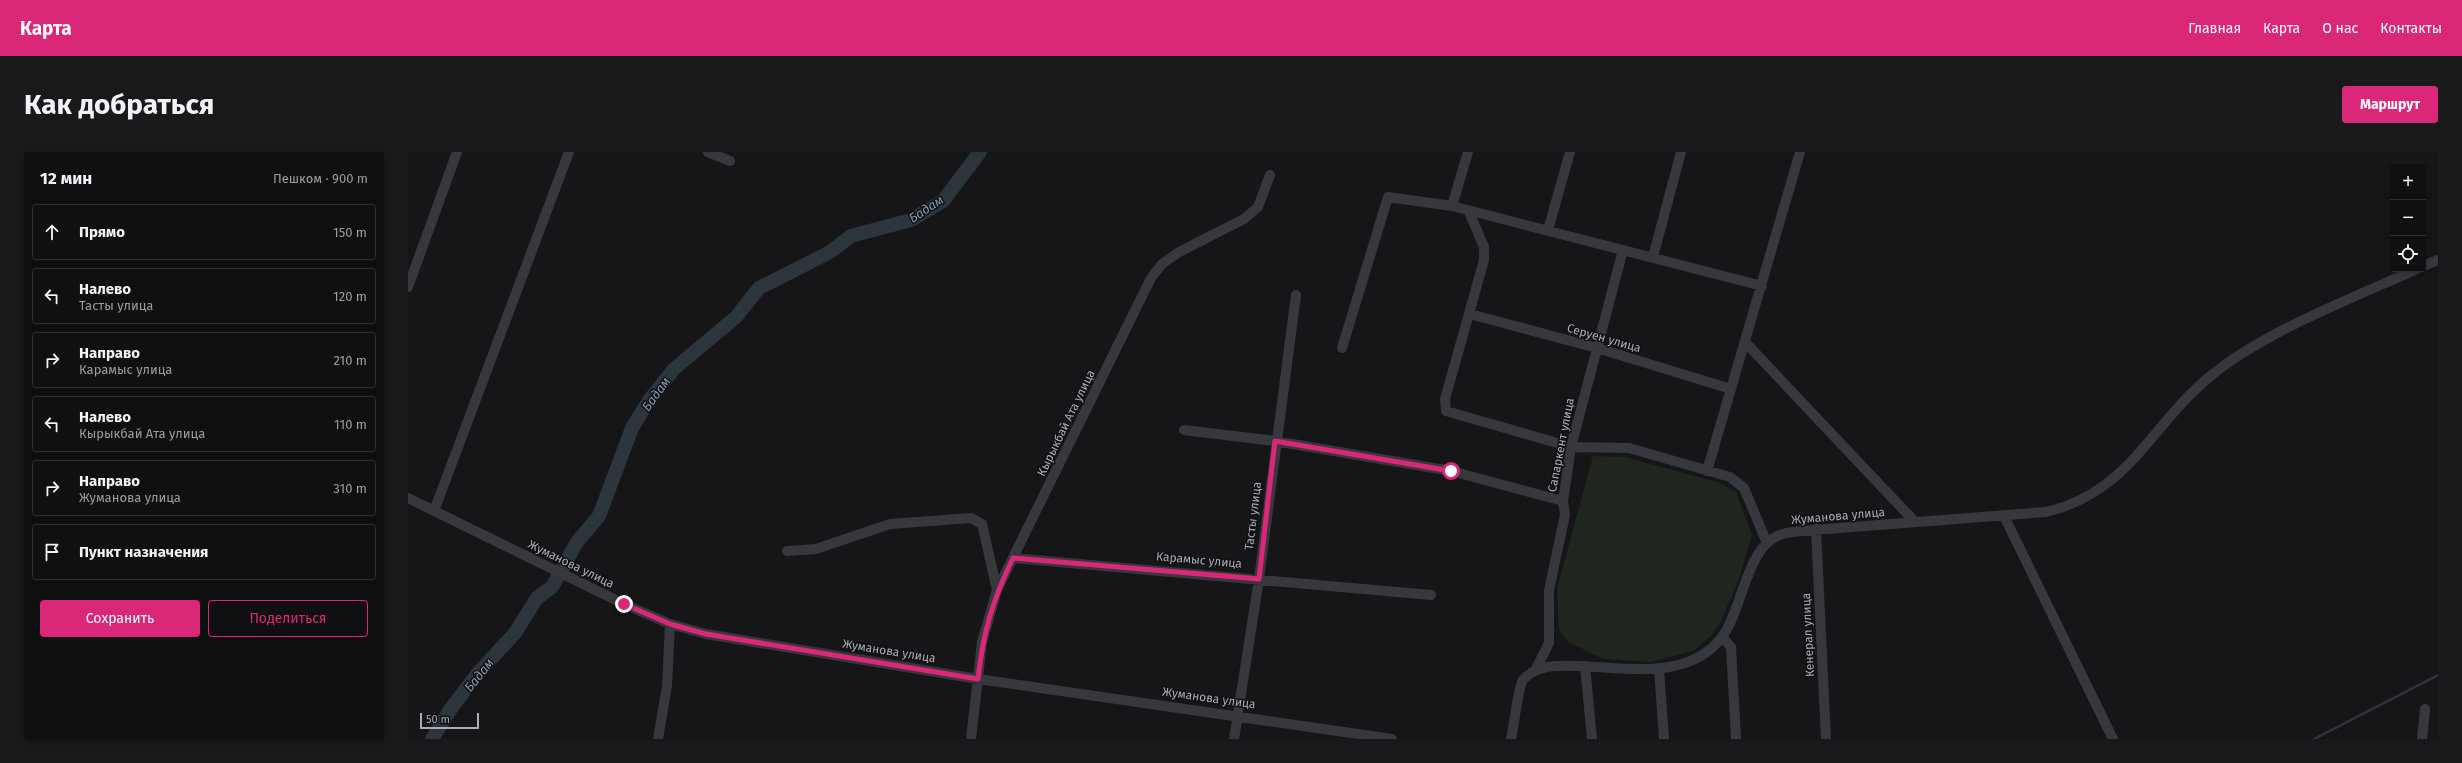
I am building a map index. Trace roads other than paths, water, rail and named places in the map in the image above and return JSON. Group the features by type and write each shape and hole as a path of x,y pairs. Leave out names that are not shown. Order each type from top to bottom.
{"street":[{"path":"408,287 457,152"},
{"path":"434,511 569,152"},
{"path":"708,152 730,161"},
{"path":"1452,206 1468,152"},
{"path":"1548,230 1570,152"},
{"path":"1653,257 1682,152"},
{"path":"1706,471 1762,286 1800,152"},
{"name":"Кырыкбай Ата улица","path":"971,739 982,642 997,590 1151,278 1162,264 1179,252 1244,219 1258,207 1270,175"},
{"path":"1342,348 1388,197 1452,206 1469,212 1548,230 1762,286"},
{"path":"1469,212 1484,247 1484,260 1445,399 1446,411 1571,447 1629,448 1730,477 1744,488 1767,543"},
{"name":"Сапаркент улица","path":"1536,669 1549,643 1549,590 1565,515 1563,501 1571,447 1622,250"},
{"path":"2426,265 2438,260"},
{"name":"Жуманова улица","path":"1536,669 1585,666 1659,669 1681,665 1701,655 1722,637 1733,615 1754,557 1767,543 1780,535 1816,530 2004,516 2062,509 2100,490 2130,465 2194,390 2213,373 2256,345 2411,272"},
{"name":"Тасты улица","path":"1234,739 1259,579 1275,441 1296,295"},
{"name":"Серуен улица","path":"1470,314 1597,348 1731,389"},
{"path":"1745,342 1915,522"},
{"path":"1184,430 1275,441 1451,471 1563,501"},
{"name":"Жуманова улица","path":"408,498 624,604 670,624 706,634 978,679 1392,739"},
{"path":"2004,516 2113,739"},
{"path":"787,551 816,549 890,524 971,518 982,524 997,590"},
{"name":"Кенерал улица","path":"1816,530 1826,739"},
{"name":"Карамыс улица","path":"1013,558 1259,579 1391,593 1431,595"},
{"path":"658,739 667,686 670,624"},
{"path":"1722,637 1731,647 1736,739"},
{"path":"1585,666 1592,739"},
{"path":"1511,739 1522,681 1536,669"},
{"path":"1659,669 1664,739"},
{"path":"2422,739 2425,709"}],"waterway":[{"name":"Бадам","path":"432,739 450,710 478,673 515,633 537,598 552,587 577,542 599,516 632,428 650,399 674,369 736,317 759,288 830,252 851,236 911,220 943,201 980,152"},
{"path":"2314,739 2438,675"}]}
